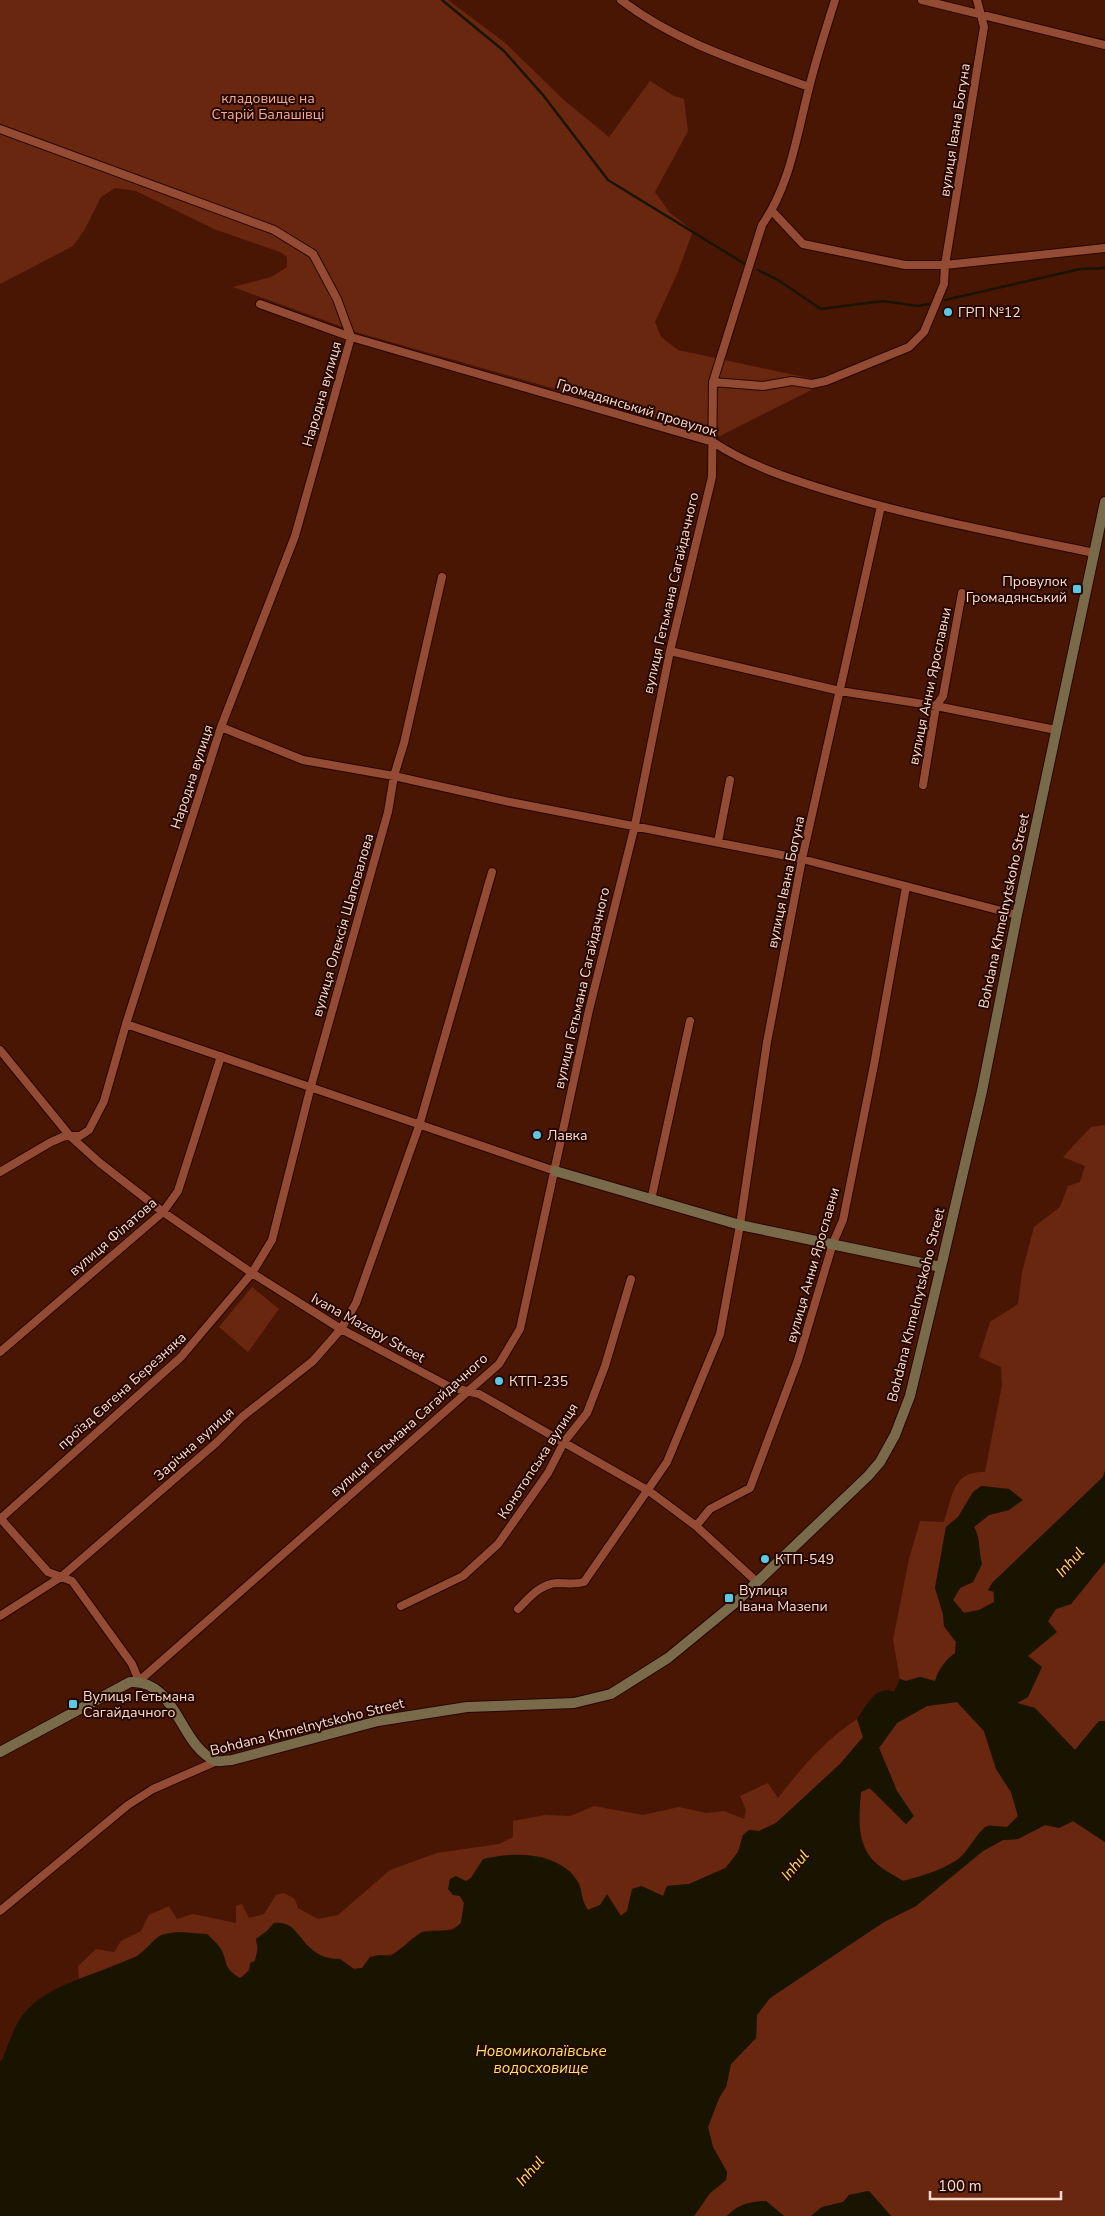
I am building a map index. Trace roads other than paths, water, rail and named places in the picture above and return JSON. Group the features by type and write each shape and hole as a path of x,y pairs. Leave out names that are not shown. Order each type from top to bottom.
{"street":[{"path":"621,0 640,14 688,41 809,87"},
{"name":"вулиця Гетьмана Сагайдачного","path":"0,1752 117,1688 130,1682 139,1682 498,1364 520,1329 588,1010 635,825 670,651 712,477 714,442 713,382 762,225 772,211 791,162 809,87 835,0"},
{"path":"922,0 1105,45"},
{"name":"вулиця Івана Богуна","path":"945,265 984,27 982,15 976,3 977,0"},
{"path":"0,129 274,230 313,254 337,299 351,337"},
{"path":"772,211 804,244 905,265 945,265 1105,248"},
{"path":"713,382 763,386 792,381 812,384 826,381 909,347 924,332 944,284 945,265"},
{"name":"Громадянський провулок","path":"260,304 351,337 714,442 729,452 794,481 881,506 1094,553"},
{"name":"Народна вулиця","path":"0,1172 51,1142 70,1136 80,1136 89,1130 104,1101 126,1024 222,727 295,536 351,337"},
{"name":"Bohdana Khmelnytskoho Street","path":"0,1911 128,1805 153,1790 218,1761 232,1760 378,1721 467,1707 574,1703 611,1694 668,1658 735,1603 850,1494 880,1462 895,1435 910,1396 941,1267 982,1091 1017,915 1105,502"},
{"name":"вулиця Івана Богуна","path":"518,1609 546,1585 584,1582 667,1462 720,1334 740,1225 767,1042 802,859 881,506"},
{"name":"вулиця Олексія Шаповалова","path":"252,1274 272,1240 311,1086 388,812 394,776 404,743 442,578"},
{"name":"вулиця Анни Ярославни","path":"923,785 936,706 943,696 962,593"},
{"path":"670,651 840,691 936,706 1056,730"},
{"path":"222,727 303,760 394,776 510,802 802,859 1017,915"},
{"path":"718,842 730,780"},
{"path":"342,1329 356,1303 420,1126 492,872"},
{"name":"вулиця Анни Ярославни","path":"696,1526 710,1509 750,1488 798,1360 833,1243 843,1220 906,887"},
{"path":"651,1200 690,1021"},
{"path":"126,1024 311,1086 555,1172 740,1225 941,1267"},
{"name":"Ivana Mazepy Street","path":"0,1050 70,1136 100,1164 252,1274 342,1329 450,1387 479,1394 648,1491 696,1526 757,1582"},
{"name":"вулиця Філатова","path":"0,1352 164,1212 178,1191 221,1056"},
{"name":"проїзд Євгена Березняка","path":"0,1518 182,1357 252,1274"},
{"name":"Конотопська вулиця","path":"401,1606 463,1576 498,1544 548,1473 564,1442 587,1413 605,1366 631,1279"},
{"name":"Зарічна вулиця","path":"0,1616 61,1576 216,1443 242,1417 313,1361 342,1329"},
{"path":"0,1518 48,1572 72,1581 132,1664 139,1682 154,1687 163,1696 201,1751 218,1761"}],"water":[{"name":"Новомиколаївське водосховище","path":"1105,1471 1105,1562 1071,1604 1056,1609 1048,1621 1057,1632 1028,1656 1042,1667 1028,1697 1017,1703 1035,1708 1075,1750 1099,1721 1105,1721 1105,1842 1073,1821 1059,1828 1045,1825 1018,1839 1003,1840 983,1851 916,1906 884,1922 770,1998 757,2015 756,2038 731,2064 726,2087 719,2098 708,2127 713,2147 727,2172 726,2180 710,2193 694,2216 0,2216 0,2061 21,2018 41,1998 66,1984 135,1957 161,1935 176,1932 207,1934 221,1949 228,1968 240,1978 249,1971 250,1963 255,1961 258,1948 256,1939 274,1923 284,1923 291,1927 317,1953 327,1958 340,1959 354,1969 362,1968 370,1957 379,1955 391,1956 422,1932 453,1930 461,1923 464,1903 460,1896 453,1895 448,1889 450,1879 456,1876 466,1881 471,1878 483,1859 495,1856 522,1855 548,1859 570,1872 578,1882 588,1910 600,1905 607,1894 621,1916 627,1911 632,1889 641,1886 663,1896 667,1886 689,1884 726,1868 738,1852 743,1835 749,1830 759,1831 776,1823 840,1764 863,1737 857,1719 872,1698 882,1691 894,1692 900,1679 906,1681 920,1677 935,1681 943,1665 955,1653 956,1642 944,1626 943,1614 935,1588 946,1527 958,1517 973,1492 981,1486 1009,1489 1023,1500 1009,1510 989,1515 974,1527 978,1536 982,1564 973,1582 960,1588 953,1600 964,1613 979,1610 994,1602 994,1592 988,1590 992,1583 1103,1477","holes":["957,1702 984,1731 996,1769 1011,1792 1018,1816 1007,1827 988,1826 977,1836 961,1857 931,1873 903,1881 882,1868 869,1856 861,1839 859,1820 861,1792 870,1788 906,1824 914,1816 897,1791 879,1748 897,1723 927,1706"]},
{"path":"869,2191 891,2216 811,2216 822,2207 843,2202 849,2195"},
{"path":"766,2201 784,2216 727,2216 745,2204"}],"waterway":[{"path":"442,0 504,51 543,95 608,180 745,264"},
{"path":"945,300 1080,269 1105,268"},
{"path":"758,270 778,280 821,309 883,301 918,306 929,304"}],"place":[{"name":"ГРП №12","path":"948,312"},
{"name":"Провулок Громадянський","path":"1077,589"},
{"name":"Лавка","path":"537,1135"},
{"name":"КТП-235","path":"499,1381"},
{"name":"КТП-549","path":"765,1559"},
{"name":"Вулиця Івана Мазепи","path":"729,1598"},
{"name":"Вулиця Гетьмана Сагайдачного","path":"73,1704"}],"park label":[{"name":"кладовище на Старій Балашівці","path":"268,106"}],"water label":[{"name":"Inhul","path":"1070,1562"},
{"name":"Inhul","path":"795,1865"},
{"name":"Inhul","path":"530,2171"}]}
